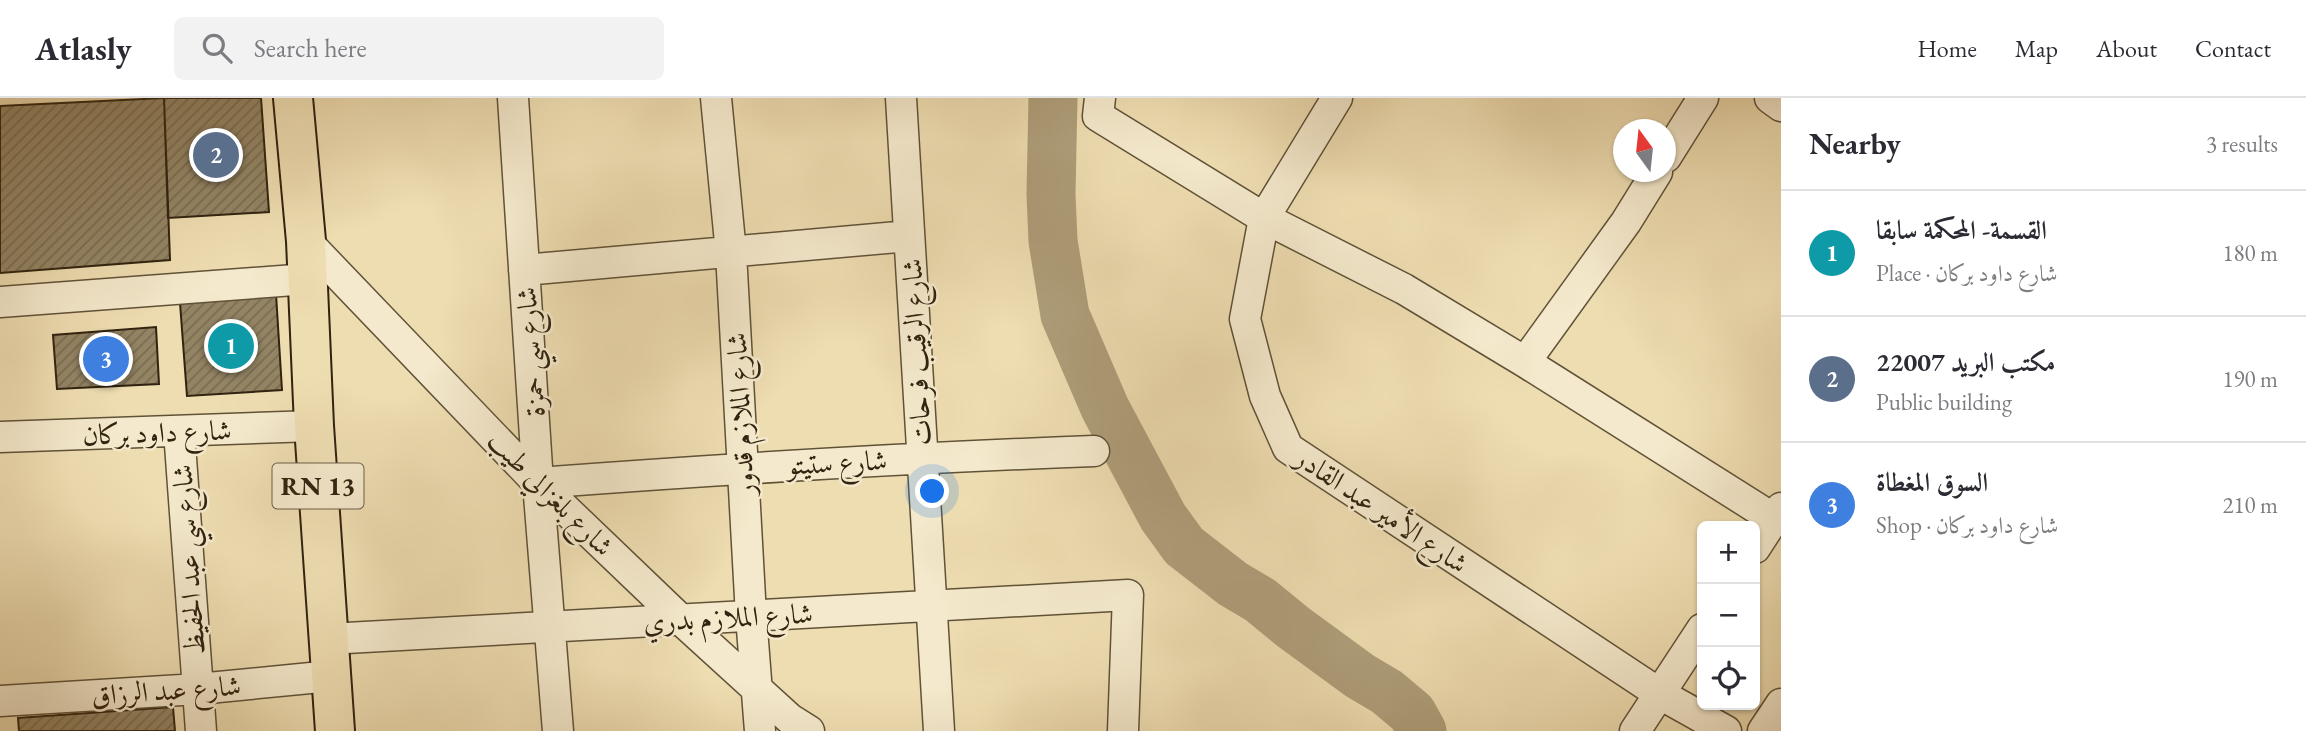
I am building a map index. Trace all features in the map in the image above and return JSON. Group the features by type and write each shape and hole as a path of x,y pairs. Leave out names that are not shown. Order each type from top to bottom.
{"main road":[{"name":"RN 13","path":"293,98 306,241 314,426 335,731"}],"street":[{"name":"شارع سي حمزة","path":"513,98 538,483 558,731"},
{"name":"شارع الملازم قدور","path":"716,98 731,253 755,687 760,731"},
{"name":"شارع الرقيب فرحات","path":"901,98 939,731"},
{"path":"1100,98 1098,116 1264,218 1405,289 1777,513 1760,540"},
{"path":"1676,139 1703,98"},
{"path":"1770,98 1781,106"},
{"name":"شارع الأمير عبد القادر","path":"1331,100 1264,218 1245,319 1265,397 1288,448 1660,694 1726,731"},
{"path":"1525,362 1626,222 1651,182"},
{"path":"524,270 909,236"},
{"name":"شارع بلغزالي طيب","path":"306,241 538,483 680,620 790,719 809,731"},
{"path":"0,302 308,279"},
{"name":"شارع داود بركان","path":"0,437 314,426"},
{"name":"شارع سي عبد الحفيظ","path":"179,431 201,731"},
{"name":"شارع ستيتو","path":"538,483 742,467 1094,451"},
{"name":"شارع الملازم بدري","path":"328,639 1128,595 1123,731"},
{"path":"1635,731 1697,637"},
{"name":"شارع عبد الرزاق","path":"0,701 198,689 331,676"},
{"path":"1763,731 1781,705"}],"building":[{"path":"164,98 170,260 0,273 0,106"},
{"path":"164,98 261,98 269,212 168,218"},
{"path":"276,294 282,390 187,396 180,303"},
{"path":"156,327 159,384 57,389 53,335"},
{"path":"173,707 175,731 19,731 18,718"}],"waterway":[{"path":"1053,98 1053,241 1065,315 1105,408 1163,517 1184,546 1360,676 1387,692 1412,713 1422,731"}],"place":[{"name":"مكتب البريد 22007","path":"216,155"},
{"name":"القسمة- المحكمة سابقا","path":"231,346"},
{"name":"السوق المغطاة","path":"106,359"}]}
